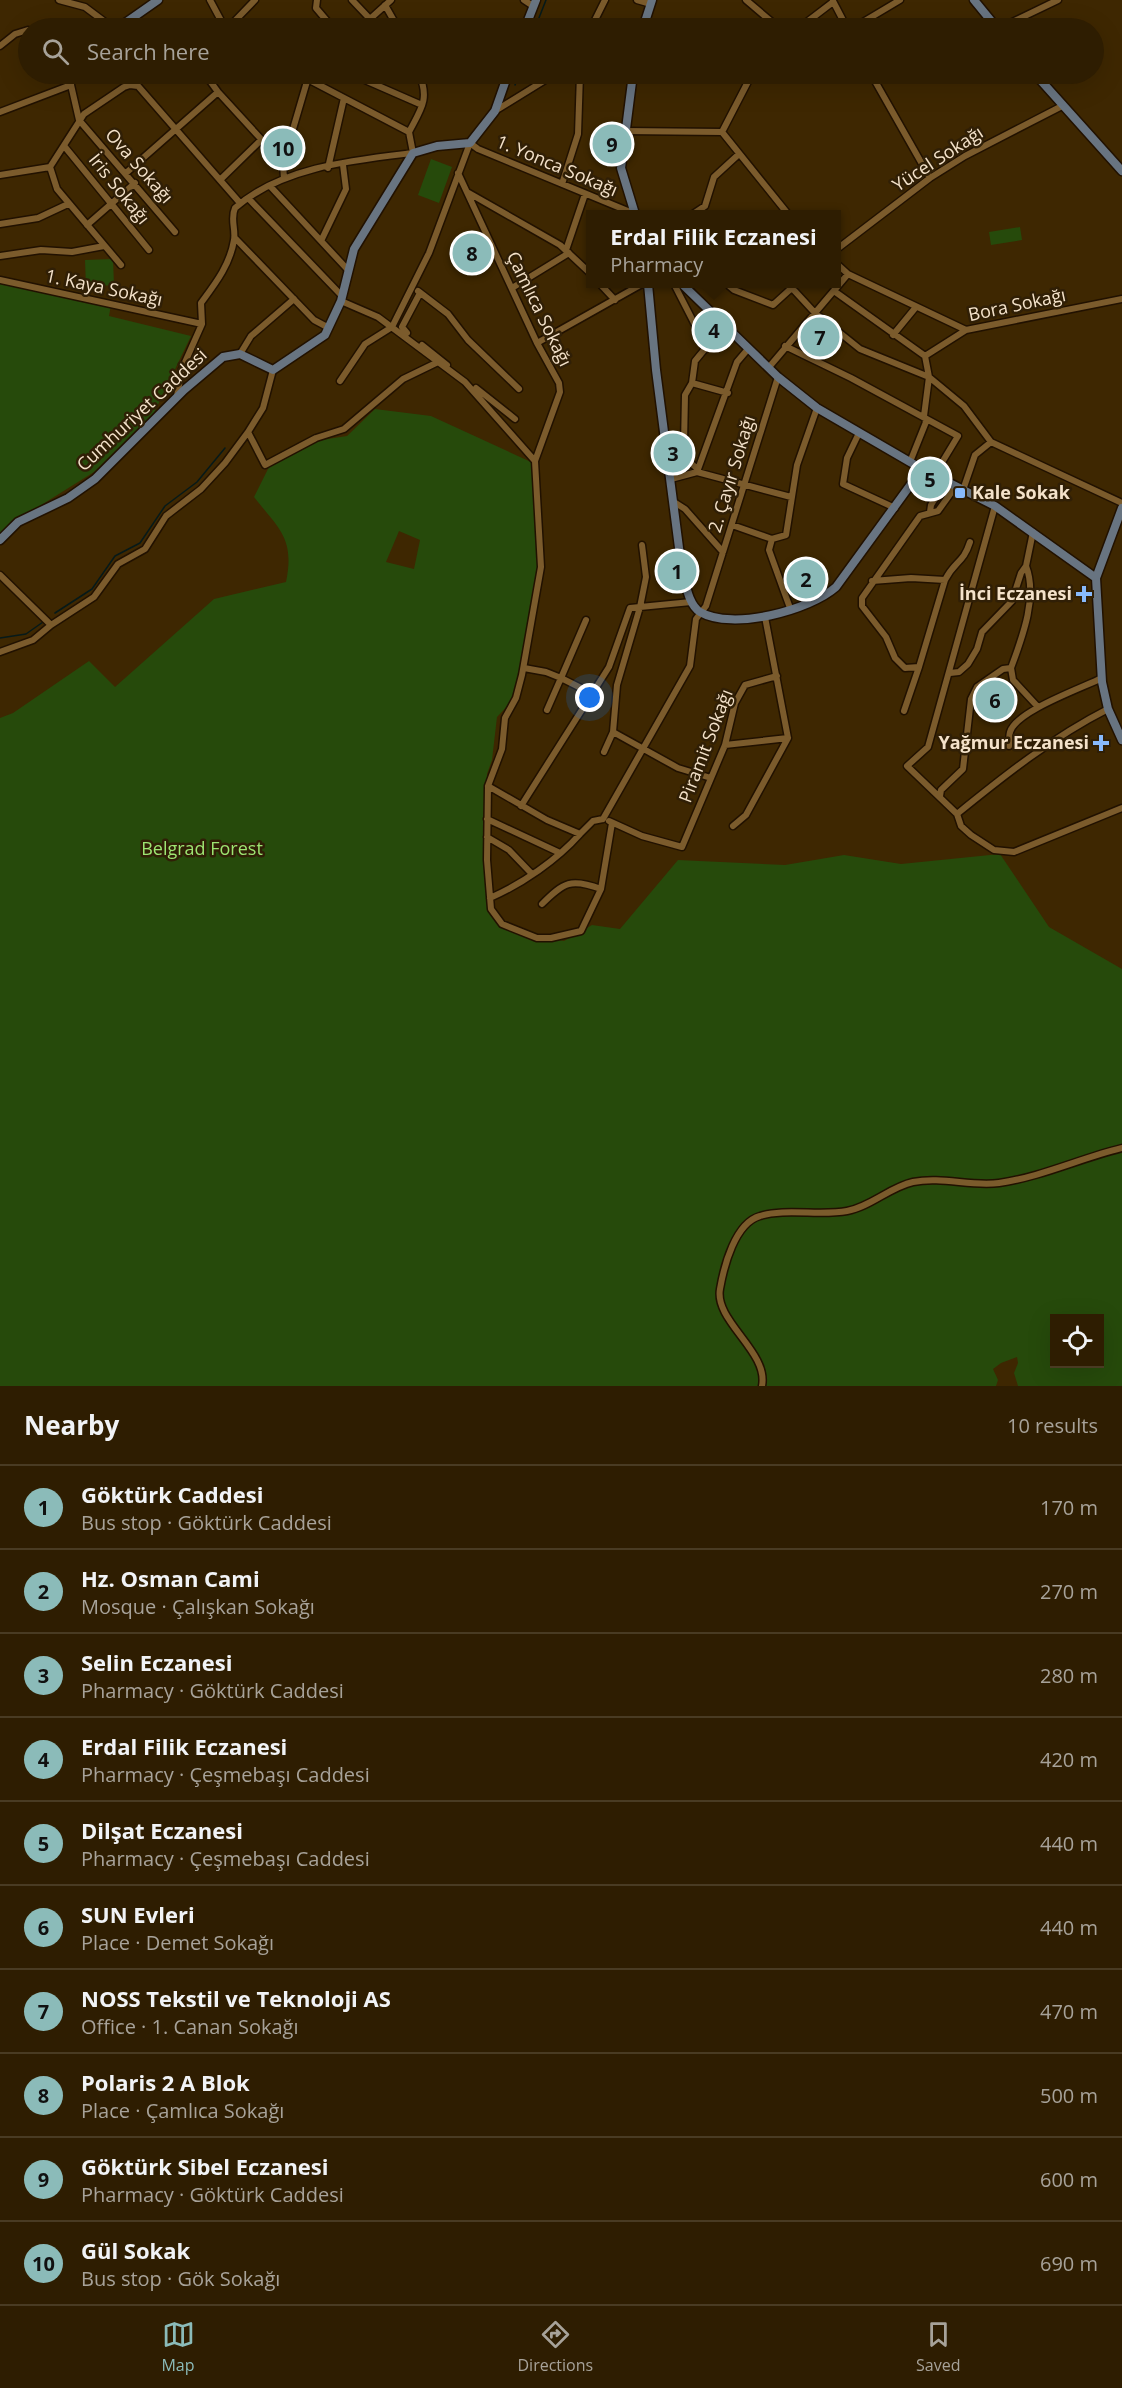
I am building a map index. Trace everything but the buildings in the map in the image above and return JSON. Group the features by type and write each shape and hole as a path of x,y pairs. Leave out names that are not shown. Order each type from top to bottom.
{"main road":[{"path":"132,18 158,0"},
{"path":"974,0 990,18"},
{"path":"646,18 651,2"},
{"path":"529,18 534,3"},
{"path":"240,354 273,370 315,344 329,328 341,299 354,249 413,153 437,146 470,143 495,111 504,84"},
{"path":"631,84 621,168 634,210"},
{"path":"1043,84 1122,171"},
{"path":"648,288 656,370 682,571 691,602 700,612 741,620 765,617 818,599 836,587 922,469"},
{"path":"686,288 748,349 770,366 778,377 818,408 922,469 995,506 1096,578"},
{"name":"Cumhuriyet Caddesi","path":"0,540 18,522 68,498 95,479 177,397 223,357 240,354"},
{"path":"1122,508 1118,529 1096,578 1102,678 1108,709 1122,740"}],"street":[{"path":"59,0 85,7 100,18"},
{"path":"210,0 221,18"},
{"path":"237,18 255,0"},
{"path":"317,0 316,8 324,18"},
{"path":"352,0 369,18"},
{"path":"524,0 534,3"},
{"path":"596,18 605,0"},
{"path":"637,0 651,2"},
{"path":"747,0 767,18"},
{"path":"870,18 900,0"},
{"path":"1020,18 1058,0"},
{"path":"812,18 833,1 841,18"},
{"path":"371,18 388,2 394,18"},
{"path":"0,46 18,33"},
{"path":"212,84 260,141 283,164"},
{"path":"284,179 283,164 308,84"},
{"path":"322,84 409,132"},
{"path":"374,84 422,105"},
{"path":"177,397 182,369 202,324 201,303 219,278 230,255 235,238 232,216 240,203 284,179 327,168 413,153 409,132 422,105 426,90 423,84"},
{"path":"495,111 539,84"},
{"path":"562,184 578,134 580,84"},
{"path":"722,132 748,84"},
{"path":"878,84 930,178"},
{"path":"0,112 70,85 79,120"},
{"path":"0,175 50,167 79,120 93,105 130,85 138,86 240,203"},
{"path":"126,174 218,92"},
{"path":"327,168 344,98"},
{"name":"Yücel Sokağı","path":"841,246 930,178 965,156 1062,106"},
{"name":"Ova Sokağı","path":"79,120 175,232"},
{"path":"624,131 722,132"},
{"path":"722,132 785,210"},
{"path":"220,180 260,141"},
{"path":"340,381 365,344 392,327 429,253 470,143"},
{"name":"1. Yonca Sokağı","path":"470,143 478,149 625,210"},
{"name":"İris Sokağı","path":"64,147 149,250"},
{"path":"699,210 705,206 714,177 739,154"},
{"path":"321,241 346,189 343,165"},
{"path":"50,167 54,183 68,204 121,265"},
{"name":"Çamlıca Sokağı","path":"458,173 537,343 559,383 560,392 535,461"},
{"path":"87,225 135,183"},
{"path":"270,186 348,270"},
{"path":"467,192 567,252 586,269"},
{"path":"512,288 567,252 585,194"},
{"path":"248,198 341,299 392,327 436,363 465,382 535,461 541,567 524,668 516,698 504,718 502,749 488,786 487,837 490,898 494,915 502,924 529,937 544,939 581,931 601,889 612,823 603,819 593,821 560,853 506,891 490,898"},
{"path":"0,224 38,218 68,204"},
{"path":"235,238 314,320 329,328"},
{"path":"0,256 41,249 72,252 104,246"},
{"path":"841,268 848,274 966,330"},
{"path":"841,282 848,274"},
{"name":"1. Kaya Sokağı","path":"0,280 202,324"},
{"path":"412,287 448,314 468,340 519,389"},
{"path":"604,288 615,300"},
{"path":"537,343 635,288"},
{"path":"676,288 694,323 709,344 695,361 692,383 685,395 684,444 689,462 697,471 744,486 791,497"},
{"path":"732,288 773,305 790,288"},
{"path":"795,288 815,313 860,349 930,377 964,406 991,442 1122,503"},
{"path":"770,366 836,288"},
{"path":"834,291 925,357 930,377 924,416 926,422 910,462"},
{"path":"420,293 402,330 515,419"},
{"path":"240,354 251,336 294,299"},
{"name":"Bora Sokağı","path":"925,357 966,330 1122,299"},
{"path":"893,335 916,307"},
{"path":"785,346 924,416 958,436 935,474"},
{"path":"697,471 728,393 737,362 748,349"},
{"path":"248,432 265,465 316,438 344,429 403,379 436,363"},
{"path":"0,652 33,640 51,625 94,597 118,564 145,549 166,516 205,484 248,432 263,408 273,370"},
{"name":"2. Çayır Sokağı","path":"603,819 690,666 696,619 706,606 778,377"},
{"path":"692,383 728,393"},
{"path":"732,525 772,539 786,535 797,465 818,408"},
{"path":"859,433 846,458 843,484 895,508"},
{"path":"919,667 912,669 900,665 886,637 862,606 862,598 872,581 921,516 938,511 959,488 975,455 991,442"},
{"path":"671,479 697,471"},
{"path":"930,512 931,505 946,480"},
{"path":"674,502 685,509 723,552"},
{"path":"995,506 928,747 908,766 957,814 961,826 970,835 994,850 1014,852 1122,808"},
{"path":"950,673 959,672 968,664 977,649 982,632 1012,601 1021,573 1026,566 1033,531"},
{"path":"772,539 769,550 790,608"},
{"path":"904,711 937,616 945,580 951,567 965,556 970,542"},
{"path":"604,752 613,732 616,685 640,607 646,577 642,545"},
{"path":"1026,566 1031,593 1011,668 1013,680 1038,707"},
{"path":"0,575 51,625"},
{"path":"872,581 910,578 945,580"},
{"path":"520,806 609,667 630,608 691,602"},
{"path":"733,826 746,815 788,738 765,617"},
{"path":"547,710 586,620"},
{"path":"524,668 546,672 591,693"},
{"path":"940,796 941,790 963,769 971,699 977,687 1003,669 1011,668"},
{"name":"Piramit Sokağı","path":"612,823 642,836 682,847 725,745 735,703 745,685 777,676"},
{"path":"1009,746 1010,731 1015,724 1038,707 1102,678"},
{"path":"957,814 1009,771 1083,722 1108,709"},
{"path":"613,732 678,768 711,778"},
{"path":"725,745 788,738"},
{"path":"488,786 520,806 580,834"},
{"path":"488,819 560,853"},
{"path":"487,837 509,850 531,873"},
{"path":"542,904 560,885 580,881 601,889"},
{"path":"762,1386 763,1380 759,1365 720,1305 719,1290 732,1247 746,1225 760,1216 850,1211 910,1182 929,1179 999,1183 1122,1148"}],"green space":[{"path":"431,159 452,167 439,203 418,195"},
{"path":"1020,227 1022,240 991,245 989,232"},
{"path":"113,259 114,285 86,287 85,260"},
{"path":"0,278 111,305 109,316 191,336 154,413 94,472 22,517 0,536"},
{"name":"Belgrad Forest","path":"375,409 431,416 531,462 539,509 539,570 525,660 513,700 497,717 492,760 487,774 488,857 493,909 506,925 537,936 564,941 592,925 620,929 678,860 785,865 844,855 901,864 1000,854 1049,927 1122,969 1122,1386 1018,1386 1014,1373 1018,1363 1017,1357 993,1369 998,1380 996,1386 0,1386 0,718 13,713 89,661 115,687 214,599 286,582 288,555 283,535 254,497 269,467 321,440 347,436","holes":["399,531 420,540 414,569 386,562"]}],"waterway":[{"path":"539,18 546,0"},
{"path":"55,613 92,589 115,556 140,543 165,506 197,482 225,448"},
{"path":"0,638 26,634 43,622"}],"place":[{"name":"Göktürk Sibel Eczanesi","path":"612,144"},
{"name":"Gül Sokak","path":"283,148"},
{"name":"Polaris 2 A Blok","path":"472,253"},
{"name":"Erdal Filik Eczanesi","path":"714,330"},
{"name":"NOSS Tekstil ve Teknoloji AS","path":"820,337"},
{"name":"Selin Eczanesi","path":"673,453"},
{"name":"Dilşat Eczanesi","path":"930,479"},
{"name":"Kale Sokak","path":"960,493"},
{"name":"Göktürk Caddesi","path":"677,571"},
{"name":"Hz. Osman Cami","path":"806,579"},
{"name":"İnci Eczanesi","path":"1084,594"},
{"name":"SUN Evleri","path":"995,700"},
{"name":"Yağmur Eczanesi","path":"1101,743"}]}
